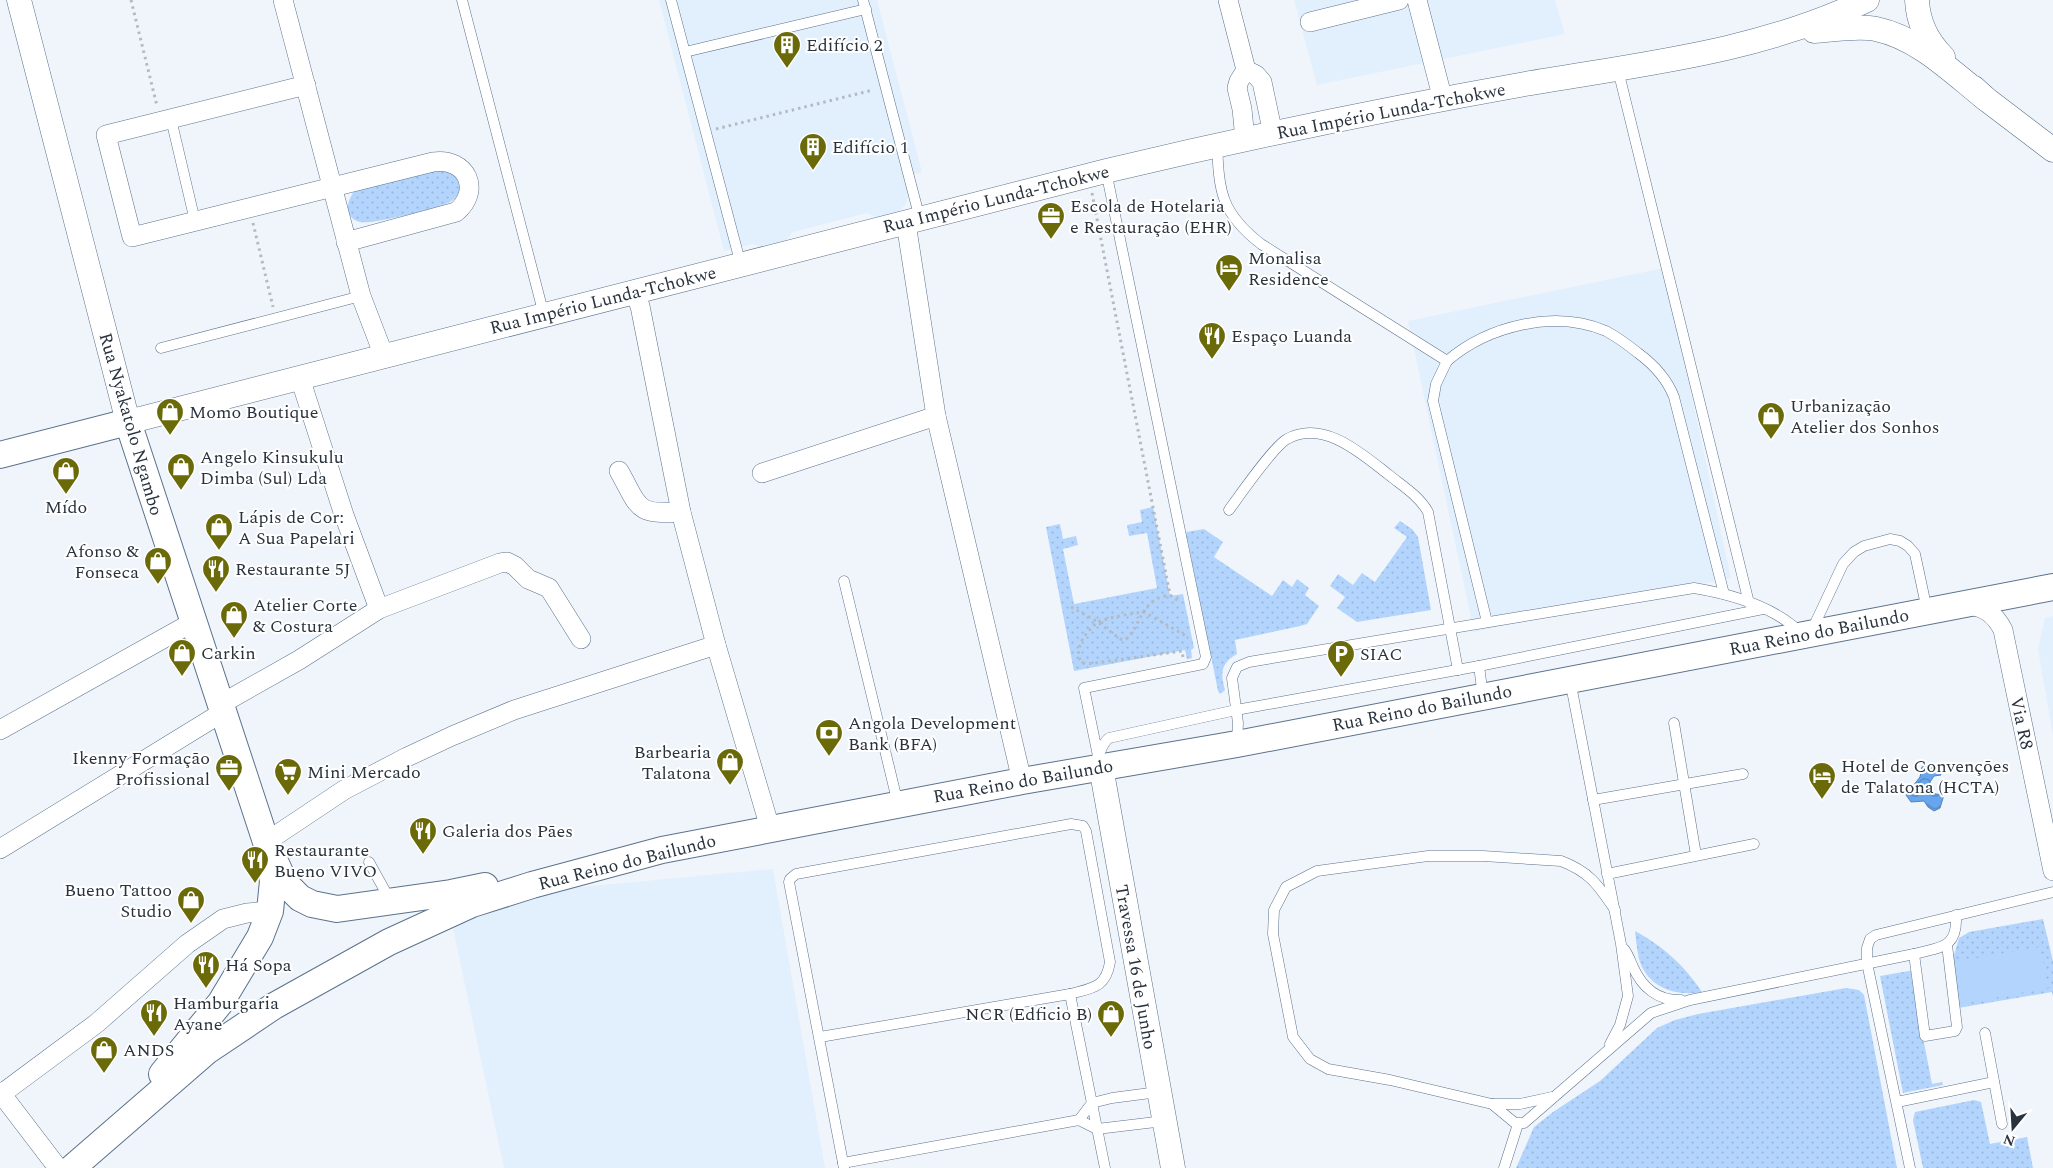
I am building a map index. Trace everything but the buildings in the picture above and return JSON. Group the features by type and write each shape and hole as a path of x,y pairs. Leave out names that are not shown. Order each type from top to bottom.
{"main road":[{"path":"0,455 128,422"},
{"name":"Rua Nyakatolo Ngambo","path":"128,422 266,842 283,879 300,898 312,904 336,910 451,893 662,850"},
{"name":"Rua Reino do Bailundo","path":"72,1168 207,1051 274,1006 390,942 472,904 532,885 662,850 770,828 1022,781 1095,765 1237,744 2053,587"},
{"name":"Rua Nyakatolo Ngambo","path":"121,1125 221,1002 260,936 270,911 273,881 266,842"},
{"path":"270,911 336,910"}],"street":[{"name":"Rua Nyakatolo Ngambo","path":"19,0 128,422"},
{"path":"283,0 361,296 384,356"},
{"path":"1228,0 1246,70 1256,75 1262,82 1273,134"},
{"path":"1310,22 1399,0"},
{"path":"1417,0 1443,100"},
{"name":"Rua Império Lunda-Tchokwe","path":"128,422 1097,173 1217,144 1524,84 1618,70 1758,42 1837,14 1867,0"},
{"path":"1917,0 1918,16 1925,34 1939,52 1986,99"},
{"path":"1758,42 1810,32 1875,29 1907,40 1933,57 2053,150"},
{"path":"1245,139 1242,109 1237,88 1238,81 1246,70"},
{"path":"306,85 106,135 132,237 442,161 458,166 464,172 470,189 468,198 456,212 346,242"},
{"path":"913,221 936,416 1022,781"},
{"path":"634,292 640,306 681,512 716,645 770,828"},
{"path":"300,378 344,515 379,609"},
{"path":"762,473 936,416"},
{"path":"619,471 637,504 646,512 656,514 681,512"},
{"path":"0,849 379,609 500,563 506,562 515,566 528,579 549,588 581,639"},
{"name":"Via R8","path":"1957,605 1987,610 1997,618 2003,630 2053,871"},
{"path":"0,730 194,622"},
{"path":"266,842 344,790 452,736 514,710 716,645"},
{"name":"Travessa 16 de Junho","path":"1095,765 1173,1168"},
{"path":"58,1168 0,1094 97,1023 187,944 223,919 246,912 270,911"}],"lane":[{"path":"462,0 544,315"},
{"path":"671,0 741,265"},
{"path":"685,52 864,4 913,221"},
{"path":"1618,70 1749,603"},
{"path":"166,120 195,221"},
{"path":"1217,144 1220,188 1226,206 1233,218 1247,232 1261,244 1447,361"},
{"path":"1095,765 1084,688 1203,664 1206,657 1097,173"},
{"path":"161,348 361,296"},
{"path":"1487,622 1433,401 1436,384 1447,361 1460,350 1500,331 1532,323 1558,322 1581,324 1606,331 1626,343 1646,359 1669,385 1674,397 1724,594"},
{"path":"1229,510 1285,440 1296,435 1310,433 1327,436 1342,442 1360,453 1421,500 1428,512 1448,628 1458,670"},
{"path":"1237,744 1236,710 1232,678 1237,667 1243,663 1694,588 1724,594 1749,603 1786,620 1807,634 1843,564 1854,552 1864,546 1890,539 1908,546 1915,554 1927,611"},
{"path":"844,581 898,804"},
{"path":"1095,765 1104,742 1109,738 1236,710 1479,666 1763,609"},
{"path":"1479,666 1483,696"},
{"path":"1570,679 1621,944 1628,1009 1635,1016 1649,1015 1690,1000 1914,954 1947,945 1955,936 1956,916"},
{"path":"1674,722 1696,856"},
{"path":"1593,800 1743,774"},
{"path":"820,1036 1070,994 1098,986 1109,971 1110,962 1086,831 1083,826 1071,824 793,875 789,882 844,1165 1079,1120 1097,1129 1164,1121"},
{"path":"1607,874 1754,844"},
{"path":"1552,1097 1519,1104 1492,1104 1383,1078 1335,1071 1310,1059 1293,1037 1273,934 1274,910 1286,887 1317,871 1428,856 1483,856 1561,861 1584,871 1592,878 1614,910"},
{"path":"369,862 391,902"},
{"path":"1910,1168 1867,963 1867,948 1870,939 1876,935 2053,892"},
{"path":"1492,1104 1515,1122 1524,1123 1656,1007 1651,991 1636,974 1621,944"},
{"path":"1914,954 1924,1036 1955,1031 1957,1027 1947,945"},
{"path":"1606,1052 1615,1038 1627,1000 1636,988 1651,991 1667,1000 1690,1000"},
{"path":"1070,994 1105,1168"},
{"path":"1985,1032 2002,1124"},
{"path":"1897,1102 1994,1082"},
{"path":"1079,1120 1092,1103 1112,1098 1158,1092"},
{"path":"1519,1104 1529,1109 1529,1119"},
{"path":"1504,1168 1515,1122 1510,1110 1519,1104"}],"path":[{"path":"131,0 166,120"},
{"path":"731,125 865,92"},
{"path":"1097,173 1170,594 1183,604"},
{"path":"249,208 276,318"},
{"path":"1071,607 1098,622 1112,634 1125,640 1154,600 1170,594"},
{"path":"1186,662 1182,651 1088,664 1082,663 1078,653 1081,642 1098,622 1144,612 1188,637"},
{"path":"1187,628 1190,644"}],"shaded area":[{"path":"659,0 877,0 922,172 904,177 908,197 905,205 898,212 887,217 876,217 867,213 793,232 787,239 776,245 763,247 753,244 724,251"},
{"path":"1294,0 1555,0 1565,34 1317,85"},
{"path":"435,170 450,171 460,181 460,191 450,202 420,212 377,221 360,222 351,216 348,207 350,197 357,189"},
{"path":"1664,268 1731,578 1474,632 1408,321"},
{"path":"1153,507 1170,596 1183,594 1194,648 1191,650 1192,658 1187,659 1185,650 1074,671 1046,527 1060,524 1063,539 1076,536 1078,545 1063,549 1074,604 1157,588 1147,533 1129,536 1127,525 1142,522 1140,510"},
{"path":"1400,521 1412,529 1418,537 1431,610 1357,622 1337,608 1345,597 1330,586 1338,574 1353,585 1362,573 1375,582 1407,537 1394,528"},
{"path":"1204,529 1223,542 1214,557 1272,596 1283,580 1292,587 1297,579 1309,588 1305,595 1319,606 1307,624 1235,640 1237,654 1228,661 1223,669 1225,690 1220,694 1186,532"},
{"path":"2053,616 2053,736 2038,649 2045,618"},
{"path":"773,869 825,1168 504,1168 452,924 549,890"},
{"path":"2043,919 2053,961 2053,996 2052,992 1958,1008 1952,962 1959,938 1969,932"},
{"path":"1635,931 1673,957 1702,992 1682,993 1672,991 1663,988 1648,977 1639,959"},
{"path":"2040,947 2048,988 1961,1004 1954,962"},
{"path":"1920,969 1921,973 1911,975 1932,1084 1942,1082 1943,1085 1903,1093 1880,976"},
{"path":"1846,988 1859,990 1864,995 1897,1168 1516,1168 1534,1127 1600,1081 1657,1028 1675,1020 1698,1014"},
{"path":"1974,1100 1981,1102 1990,1144 2027,1137 2033,1168 1923,1168 1913,1120 1915,1112"}],"water":[{"path":"1930,765 1938,769 1941,775 1934,776 1930,782 1930,790 1936,794 1944,795 1940,808 1934,811 1924,801 1911,802 1906,795 1920,777 1922,767"}],"place":[{"name":"Edifício 2","path":"787,69"},
{"name":"Edifício 1","path":"813,171"},
{"name":"Escola de Hotelaria e Restauração (EHR)","path":"1051,240"},
{"name":"Monalisa Residence","path":"1229,292"},
{"name":"Espaço Luanda","path":"1212,360"},
{"name":"Momo Boutique","path":"170,436"},
{"name":"Urbanização Atelier dos Sonhos","path":"1771,440"},
{"name":"Angelo Kinsukulu Dimba (Sul) Lda","path":"181,491"},
{"name":"Mído","path":"66,495"},
{"name":"Lápis de Cor: A Sua Papelari","path":"219,551"},
{"name":"Afonso & Fonseca","path":"158,585"},
{"name":"Restaurante 5J","path":"216,593"},
{"name":"Atelier Corte & Costura","path":"234,639"},
{"name":"Carkin","path":"182,677"},
{"name":"SIAC","path":"1341,678"},
{"name":"Angola Development Bank (BFA)","path":"829,757"},
{"name":"Barbearia Talatona","path":"730,786"},
{"name":"Ikenny Formação Profissional","path":"229,792"},
{"name":"Mini Mercado","path":"288,796"},
{"name":"Hotel de Convenções de Talatona (HCTA)","path":"1822,800"},
{"name":"Galeria dos Pães","path":"423,855"},
{"name":"Restaurante Bueno VIVO","path":"255,884"},
{"name":"Bueno Tattoo Studio","path":"191,924"},
{"name":"Há Sopa","path":"206,989"},
{"name":"Hamburgaria Ayane","path":"154,1037"},
{"name":"NCR (Edficio B)","path":"1111,1038"},
{"name":"ANDS","path":"104,1074"}]}
